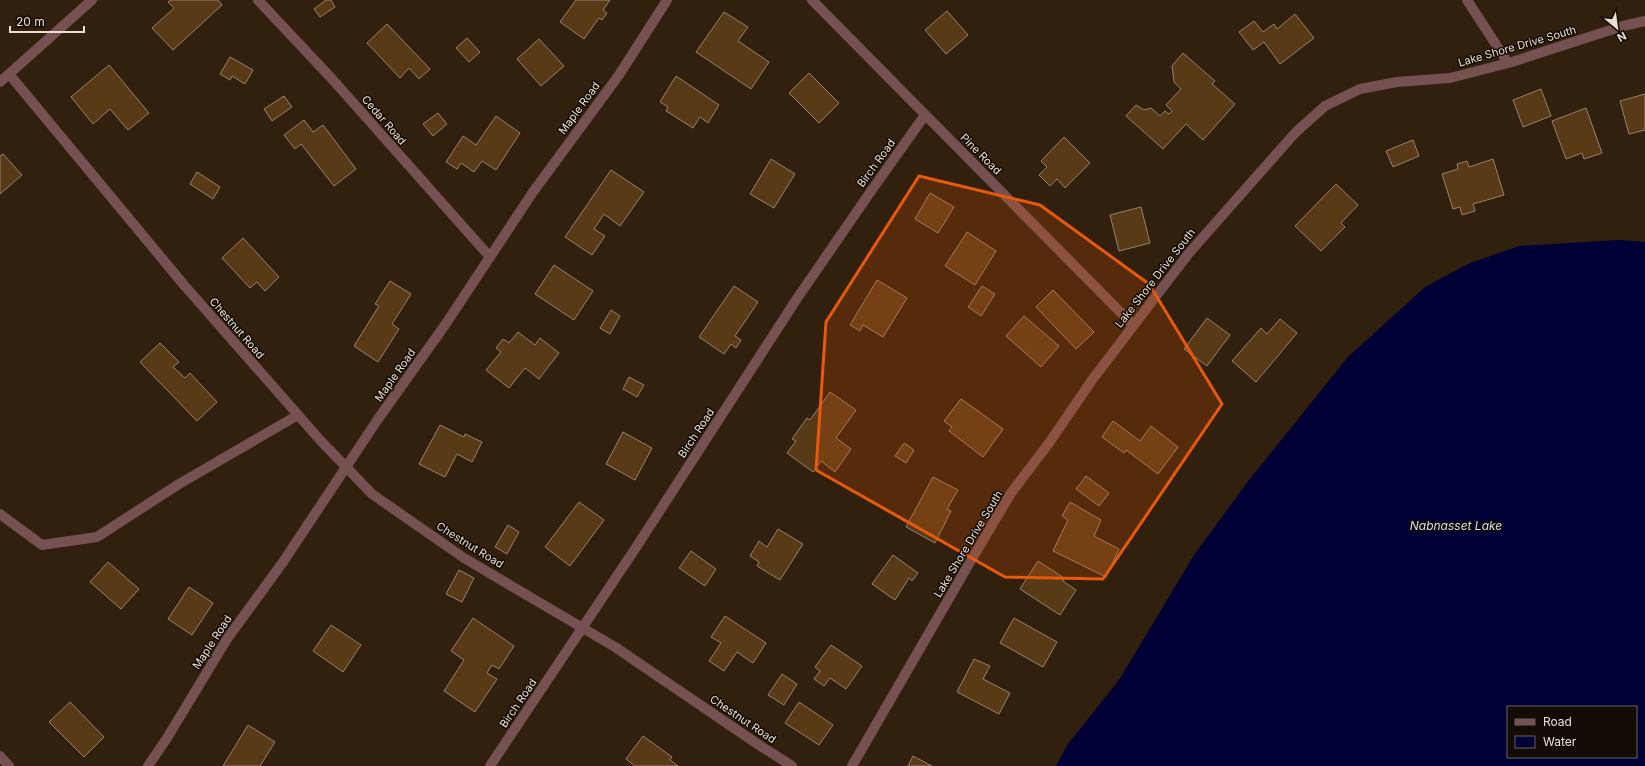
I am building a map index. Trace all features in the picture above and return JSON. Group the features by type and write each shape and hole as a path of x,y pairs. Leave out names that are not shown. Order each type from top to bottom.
{"street":[{"path":"0,82 92,0"},
{"name":"Cedar Road","path":"258,0 333,80 490,257"},
{"name":"Maple Road","path":"148,766 167,738 227,639 283,562 378,419 446,325 533,192 619,75 667,0"},
{"name":"Pine Road","path":"812,0 1133,325"},
{"path":"1468,0 1508,63"},
{"name":"Lake Shore Drive South","path":"852,766 1011,493 1133,325 1204,236 1295,133 1325,106 1360,89 1397,82 1450,78 1508,63 1623,26 1645,21"},
{"name":"Chestnut Road","path":"9,74 184,285 298,415 372,494 464,558 615,647 758,745 792,766"},
{"name":"Birch Road","path":"490,766 583,627 796,300 868,194 926,115"},
{"path":"0,514 42,545 97,537 179,484 298,415"},
{"path":"0,756 9,766"}],"highlighted area":[{"path":"919,176 1040,205 1149,284 1222,404 1103,579 1005,577 816,470 826,322"}],"water":[{"name":"Nabnasset Lake","path":"1619,240 1645,242 1645,766 1056,766 1068,744 1119,680 1194,555 1249,480 1348,357 1425,287 1468,264 1519,246"}],"building":[{"path":"171,0 218,0 222,5 173,50 152,28 174,8 168,2"},
{"path":"326,0 331,0 335,7 320,17 314,9"},
{"path":"576,0 610,0 603,10 607,13 602,20 599,18 584,39 560,22"},
{"path":"947,11 968,35 946,54 925,30"},
{"path":"724,12 748,27 738,41 769,62 751,89 696,52"},
{"path":"1295,14 1314,38 1280,64 1264,42 1253,50 1239,32 1254,21 1263,32 1274,24 1277,29"},
{"path":"387,24 430,69 419,79 409,68 400,78 367,43"},
{"path":"467,38 480,52 469,62 456,48"},
{"path":"539,39 564,66 541,86 517,59"},
{"path":"1183,53 1215,81 1212,84 1235,104 1203,140 1186,124 1163,149 1126,116 1136,105 1144,110 1151,108 1160,116 1165,111 1169,114 1172,111 1166,105 1181,89 1174,82 1172,66"},
{"path":"230,57 253,70 245,84 232,76 230,80 220,74"},
{"path":"109,65 149,113 128,130 110,109 93,124 71,97"},
{"path":"809,73 839,103 819,123 789,93"},
{"path":"676,76 719,105 708,123 700,117 693,128 666,111 668,107 660,102"},
{"path":"1541,89 1551,116 1523,127 1513,100"},
{"path":"1645,94 1645,130 1629,134 1620,101"},
{"path":"284,96 292,107 272,121 264,109"},
{"path":"1586,108 1602,153 1584,159 1582,153 1566,159 1552,121"},
{"path":"438,113 447,124 433,136 423,124"},
{"path":"496,116 520,133 496,170 482,161 474,172 461,163 457,169 446,162 463,136 476,145"},
{"path":"304,120 313,132 323,125 356,169 334,186 301,144 295,149 284,135"},
{"path":"1064,137 1090,163 1065,188 1057,179 1050,186 1039,175 1047,167 1041,161"},
{"path":"1413,140 1419,156 1393,167 1386,151"},
{"path":"3,154 22,175 0,194 0,156"},
{"path":"771,159 795,174 774,208 750,194"},
{"path":"1493,159 1504,195 1473,204 1475,211 1462,215 1460,207 1453,209 1442,174 1458,169 1457,164 1467,161 1469,167"},
{"path":"611,170 644,192 620,226 604,214 594,229 605,236 592,255 565,237"},
{"path":"197,172 220,187 213,199 190,184"},
{"path":"1336,184 1358,205 1341,223 1345,227 1321,251 1295,226"},
{"path":"930,193 954,207 938,233 915,219"},
{"path":"1141,207 1150,243 1119,251 1110,215"},
{"path":"967,232 996,251 975,285 945,266"},
{"path":"243,238 279,277 265,291 257,282 250,288 222,258"},
{"path":"554,265 593,291 574,320 535,294"},
{"path":"877,280 907,298 883,337 863,325 860,331 850,325"},
{"path":"390,281 411,294 392,324 399,329 378,362 354,346 379,306 375,304"},
{"path":"734,286 758,302 735,336 741,340 736,348 731,344 724,354 699,337"},
{"path":"982,286 995,294 981,316 968,307"},
{"path":"1053,290 1094,332 1076,349 1036,307"},
{"path":"611,310 620,316 610,334 600,328"},
{"path":"1024,316 1059,346 1041,367 1006,336"},
{"path":"1207,318 1230,335 1207,366 1184,349"},
{"path":"1280,319 1297,333 1256,382 1232,361 1261,328 1267,334"},
{"path":"518,332 535,345 540,338 559,353 539,379 525,368 509,388 486,370 501,352 496,348 503,339 509,343"},
{"path":"160,343 179,362 173,367 185,378 190,373 217,402 197,421 140,362"},
{"path":"629,377 644,385 637,397 623,389"},
{"path":"830,392 856,410 836,438 851,449 835,472 821,461 813,472 787,453 796,441 792,439 807,418 810,420"},
{"path":"961,399 1003,429 983,457 949,431 952,427 944,421"},
{"path":"1113,421 1140,441 1151,426 1178,447 1158,474 1126,450 1124,453 1102,437"},
{"path":"440,425 464,437 465,434 482,442 472,462 457,454 445,477 419,464"},
{"path":"623,432 652,448 635,480 606,464"},
{"path":"904,443 914,450 906,463 895,456"},
{"path":"1086,476 1109,493 1099,506 1076,489"},
{"path":"933,477 958,490 947,509 951,511 935,543 906,527"},
{"path":"579,502 604,520 570,566 545,547"},
{"path":"1070,502 1101,520 1094,536 1119,549 1106,577 1053,551 1068,520 1062,516"},
{"path":"508,525 519,532 507,554 495,547"},
{"path":"778,529 803,544 780,580 757,566 759,562 750,556 759,541 767,547"},
{"path":"691,551 716,569 705,586 679,568"},
{"path":"893,555 918,573 912,581 909,578 895,600 872,584"},
{"path":"1038,561 1064,578 1063,581 1076,590 1060,615 1020,589"},
{"path":"108,562 139,589 121,609 90,582"},
{"path":"459,570 474,578 462,602 446,594"},
{"path":"189,587 213,603 192,635 168,619"},
{"path":"725,616 766,643 753,663 737,652 724,671 709,661 721,643 711,637"},
{"path":"473,618 514,646 499,669 492,665 487,673 497,679 475,712 444,691 464,660 451,651"},
{"path":"1014,618 1057,642 1043,667 1000,643"},
{"path":"331,625 361,645 343,672 313,651"},
{"path":"831,645 862,666 846,689 830,678 824,686 814,679 820,671 815,667"},
{"path":"974,659 990,666 983,679 1010,693 999,714 957,692"},
{"path":"782,674 797,684 784,705 768,695"},
{"path":"70,702 104,737 84,757 49,722"},
{"path":"799,702 833,725 819,745 785,723"},
{"path":"248,725 275,742 260,766 223,766"},
{"path":"643,736 672,757 670,760 678,766 635,766 626,759"},
{"path":"913,756 932,766 908,766"}]}
